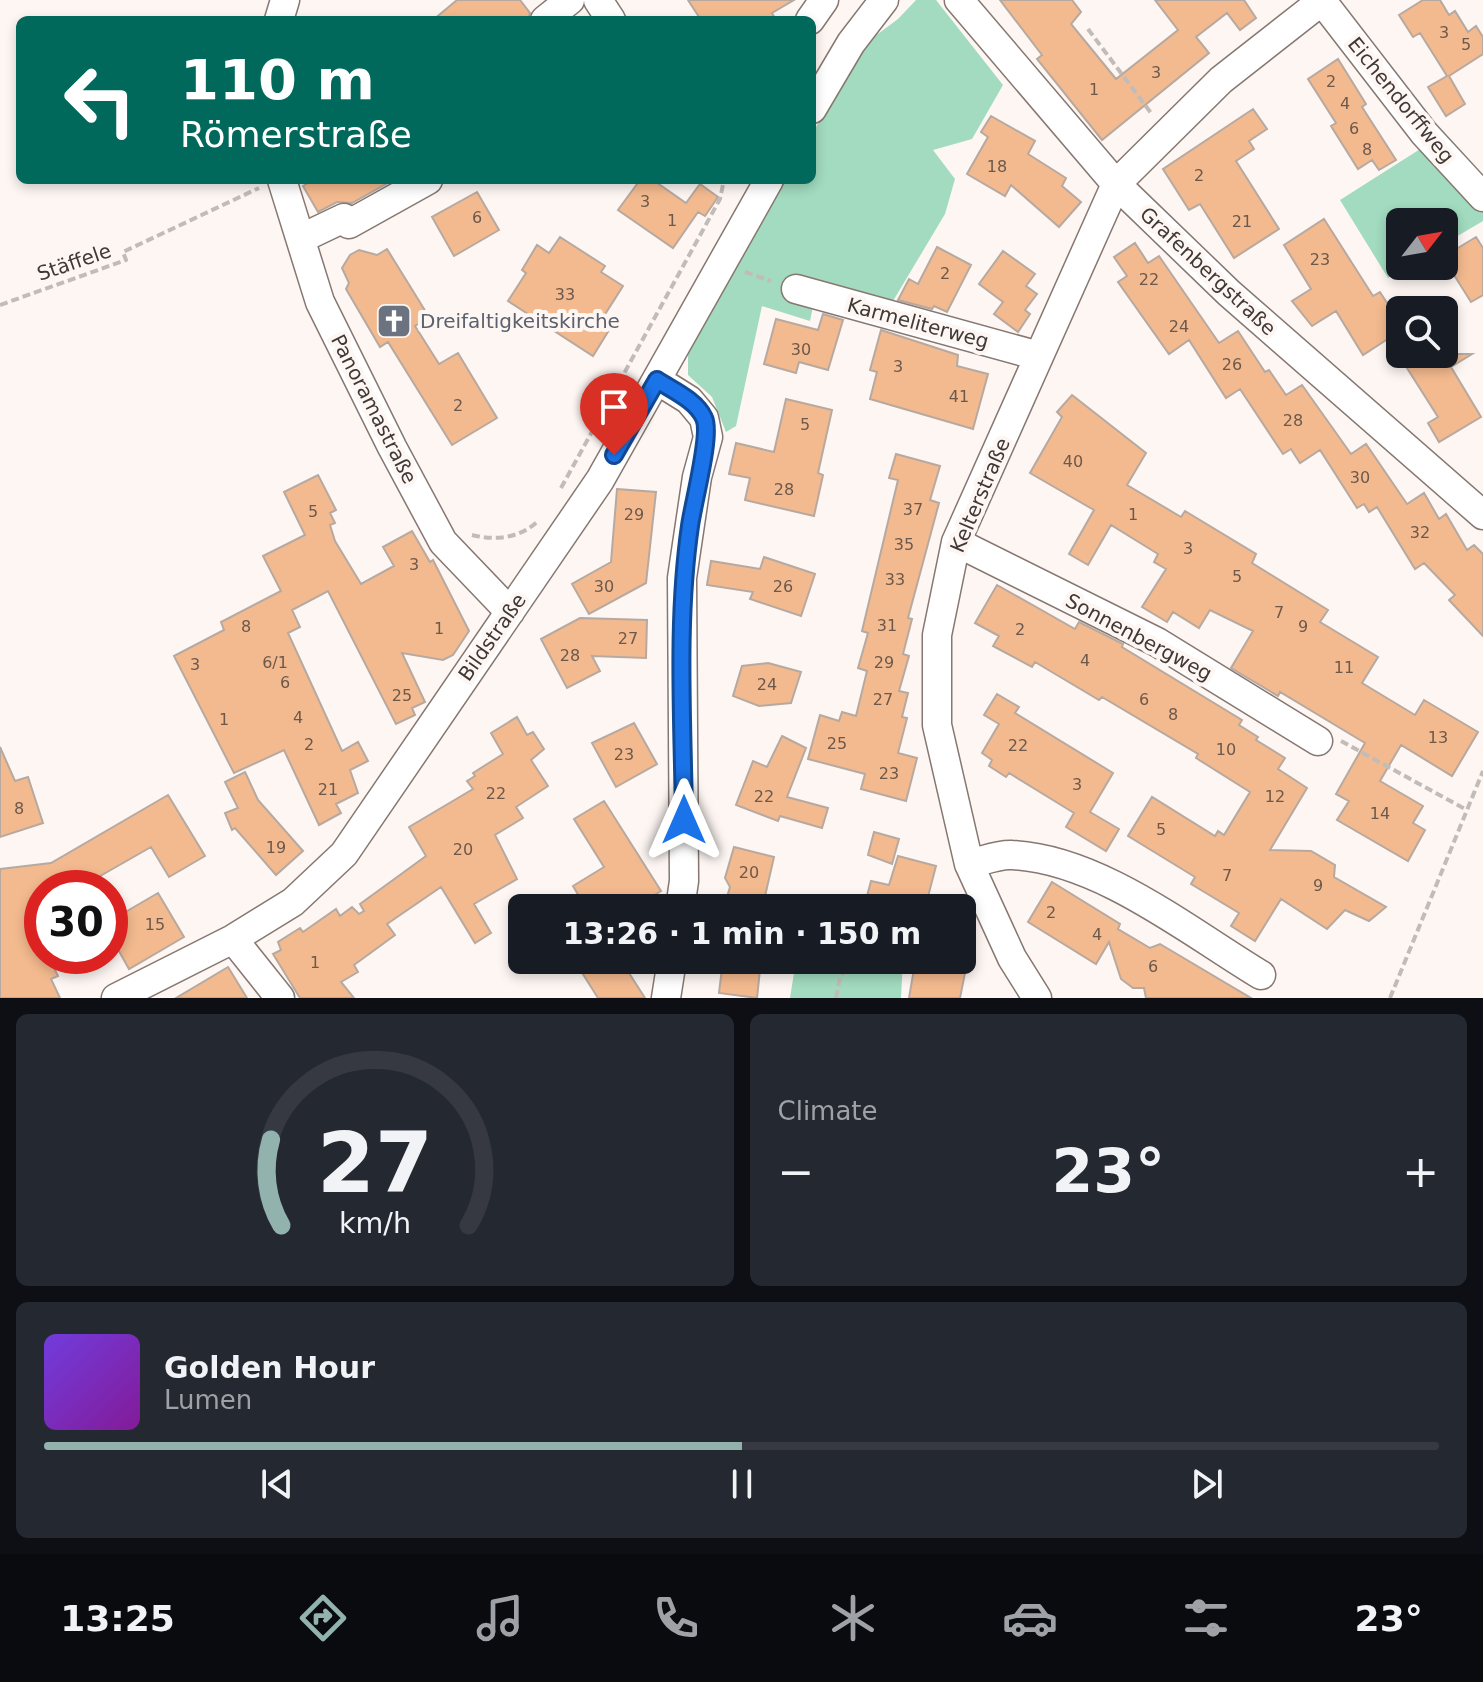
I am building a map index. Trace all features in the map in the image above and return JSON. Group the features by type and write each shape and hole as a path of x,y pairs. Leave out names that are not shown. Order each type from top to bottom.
{"street":[{"path":"550,16 570,0"},
{"path":"816,102 851,43 884,0"},
{"name":"Grafenbergstraße","path":"959,0 1116,184 1229,293 1483,515"},
{"path":"1116,184 1221,80 1322,0"},
{"name":"Eichendorffweg","path":"1322,0 1424,133 1483,197"},
{"name":"Panoramastraße","path":"274,184 302,238 320,302 443,542 510,612"},
{"path":"302,238 344,218 349,224 421,184"},
{"name":"Bildstraße","path":"116,998 233,939 293,902 344,854 600,480 767,184"},
{"name":"Kelterstraße","path":"1037,998 1012,958 969,864 937,725 937,635 956,542 1116,184"},
{"name":"Karmeliterweg","path":"796,289 1039,356"},
{"path":"657,380 689,400 704,418 708,437 697,477 682,578 682,894"},
{"name":"Sonnenbergweg","path":"956,542 1157,642 1318,741"},
{"path":"969,864 1009,855 1056,862 1108,883 1261,975"},
{"path":"233,939 280,998"},
{"path":"666,998 670,974"}],"path":[{"path":"1088,29 1166,134"},
{"name":"Stäffele","path":"0,305 126,260 123,252 271,184"},
{"path":"555,500 720,199 723,184"},
{"path":"719,264 796,289"},
{"path":"443,542 467,533 488,539 525,533 541,518"},
{"path":"1318,741 1333,737 1465,809"},
{"path":"1390,998 1483,771"},
{"path":"836,998 842,974"}],"green space":[{"path":"916,0 936,0 1003,85 972,139 933,150 955,179 945,214 893,301 872,305 817,287 810,321 762,306 736,426 726,432 712,397 688,375 688,349 783,184 816,184 816,127 863,45 898,19"},
{"path":"1425,146 1483,210 1483,221 1458,236 1458,208 1386,208 1386,275 1340,200"},
{"path":"794,974 902,974 901,998 790,998"}],"building":[{"path":"457,0 520,0 530,13 529,16 438,16"},
{"path":"688,0 794,0 772,13 774,16 698,16"},
{"path":"1000,0 1072,0 1081,12 1071,24 1116,79 1178,30 1155,0 1244,0 1256,18 1240,30 1227,13 1196,37 1209,53 1102,140 1037,59 1042,55"},
{"path":"1423,0 1440,0 1449,15 1455,11 1468,32 1476,26 1483,37 1483,54 1449,76 1465,104 1446,116 1428,87 1447,76 1420,33 1413,37 1399,15"},
{"path":"1338,59 1366,104 1362,107 1396,160 1379,170 1372,160 1358,169 1331,126 1336,123 1308,79"},
{"path":"1253,109 1267,129 1249,141 1254,149 1236,161 1279,229 1234,258 1200,204 1189,210 1163,169"},
{"path":"991,116 1035,141 1028,154 1066,178 1062,186 1081,202 1059,227 1011,185 1005,196 967,174 988,137 981,132"},
{"path":"386,184 352,203 337,202 318,212 303,186"},
{"path":"637,184 659,184 686,203 700,184 718,197 705,216 698,212 673,248 618,210"},
{"path":"477,192 499,230 454,256 432,217"},
{"path":"1324,219 1373,296 1380,292 1386,301 1386,340 1363,355 1336,311 1312,326 1292,301 1311,289 1284,245"},
{"path":"560,237 605,266 601,272 623,286 604,316 614,322 593,356 508,301 526,273 522,270 537,245 549,253"},
{"path":"1476,237 1483,248 1483,295 1471,302 1457,280 1458,248"},
{"path":"1135,243 1148,263 1159,256 1219,343 1238,331 1265,372 1269,370 1286,395 1302,385 1351,454 1366,444 1407,504 1424,493 1439,519 1446,514 1467,550 1474,545 1483,554 1483,636 1449,600 1455,595 1424,563 1415,569 1377,507 1369,512 1364,504 1357,508 1320,450 1300,463 1291,449 1283,454 1240,389 1226,398 1189,340 1169,354 1118,282 1127,276 1114,257"},
{"path":"937,247 971,265 947,312 934,306 932,309 898,300 909,279 918,284"},
{"name":"Dreifaltigkeitskirche","path":"387,249 429,317 415,326 439,364 458,353 497,418 452,445 388,342 380,347 346,289 349,283 342,268 350,255 359,250 377,255"},
{"path":"1003,251 1035,274 1026,286 1037,294 1025,310 1030,314 1018,332 994,314 1003,302 979,284"},
{"path":"823,314 843,320 828,370 799,362 796,373 764,364 776,319 818,330"},
{"path":"881,330 958,355 957,366 988,374 973,429 870,399 877,372 870,370"},
{"path":"1458,354 1472,354 1458,363"},
{"path":"1407,368 1452,368 1481,417 1439,442 1428,423 1438,417"},
{"path":"1072,395 1146,453 1127,485 1181,517 1185,511 1256,554 1252,563 1328,610 1320,622 1378,657 1362,683 1415,715 1424,700 1478,732 1452,776 1401,745 1380,781 1423,806 1413,823 1425,830 1408,861 1337,820 1349,801 1336,794 1365,743 1280,692 1278,696 1231,668 1253,631 1210,610 1199,628 1173,612 1167,622 1142,607 1166,569 1154,562 1158,554 1111,525 1088,565 1069,554 1094,510 1030,473 1062,417 1057,412"},
{"path":"786,399 832,410 818,473 823,475 814,516 745,500 750,478 729,474 736,443 774,452"},
{"path":"896,454 940,466 930,500 939,503 908,618 912,619 903,654 909,656 899,691 908,693 902,717 907,718 898,753 917,758 906,801 861,789 865,774 808,759 820,715 839,721 842,712 856,716 867,671 858,668 868,633 862,631 898,480 889,478"},
{"path":"318,475 336,510 330,513 335,523 330,525 335,541 361,584 394,566 383,547 412,531 430,562 433,560 469,631 453,655 443,660 402,653 425,702 412,708 415,715 396,724 328,591 292,610 300,627 288,633 342,751 358,742 368,761 350,770 358,793 336,804 341,813 319,825 284,750 234,773 174,656 224,630 221,622 281,591 263,556 305,535 284,492"},
{"path":"617,489 656,492 646,583 589,614 572,584 611,562"},
{"path":"764,557 815,574 801,616 750,599 753,592 707,585 711,561 760,569"},
{"path":"997,585 1075,629 1079,622 1123,644 1122,647 1242,720 1239,725 1285,758 1278,769 1307,788 1270,850 1311,851 1335,865 1334,877 1386,907 1369,921 1345,910 1327,929 1281,899 1255,941 1231,926 1239,913 1191,884 1195,877 1128,836 1152,797 1215,836 1218,831 1224,835 1250,792 1196,758 1198,754 1102,697 1099,700 1035,662 1032,667 993,646 999,636 975,623"},
{"path":"580,618 647,620 646,658 592,656 600,671 567,688 541,639"},
{"path":"768,663 801,672 791,703 759,706 733,696 742,666"},
{"path":"997,694 1019,707 1015,713 1113,773 1090,812 1119,829 1106,851 1066,827 1074,813 1009,773 1006,777 989,766 992,760 982,753 999,724 984,715"},
{"path":"517,717 527,735 533,732 544,749 531,760 548,786 516,807 523,818 495,835 517,879 474,904 491,933 475,943 441,887 387,924 395,935 354,965 358,972 341,982 354,998 300,998 273,954 281,950 278,942 300,928 303,932 336,909 340,916 352,907 359,914 364,911 360,904 426,856 409,827 473,789 467,781 475,776 473,773 503,754 491,733"},
{"path":"634,723 657,764 616,787 592,743"},
{"path":"782,736 806,748 787,797 828,808 822,828 780,816 778,821 736,805 753,761 767,767"},
{"path":"0,747 15,781 28,777 43,823 0,837"},
{"path":"245,772 258,800 303,851 276,875 235,828 232,830 225,813 238,808 225,782"},
{"path":"168,795 205,856 169,877 151,847 111,870 24,870 24,974 57,974 51,979 60,998 0,998 0,869 51,863"},
{"path":"604,801 661,891 656,894 578,894 573,886 604,867 574,819"},
{"path":"874,832 899,839 892,864 868,855"},
{"path":"734,847 774,857 766,894 728,894 730,887 725,878"},
{"path":"898,856 936,866 929,894 868,894 871,881 889,885"},
{"path":"1052,882 1120,924 1118,929 1150,948 1160,944 1251,998 1146,998 1144,988 1133,988 1121,979 1109,942 1096,964 1028,922"},
{"path":"158,893 184,937 129,969 128,910"},
{"path":"228,967 247,998 176,998"},
{"path":"583,974 630,974 645,998 598,998"},
{"path":"721,974 760,974 757,998 719,993"},
{"path":"913,974 965,974 960,998 909,998"}],"place":[{"name":"Dreifaltigkeitskirche","path":"394,321"}],"route":[{"path":"614,455 657,380 689,400 704,418 708,437 697,477 682,578 684,820"}]}
